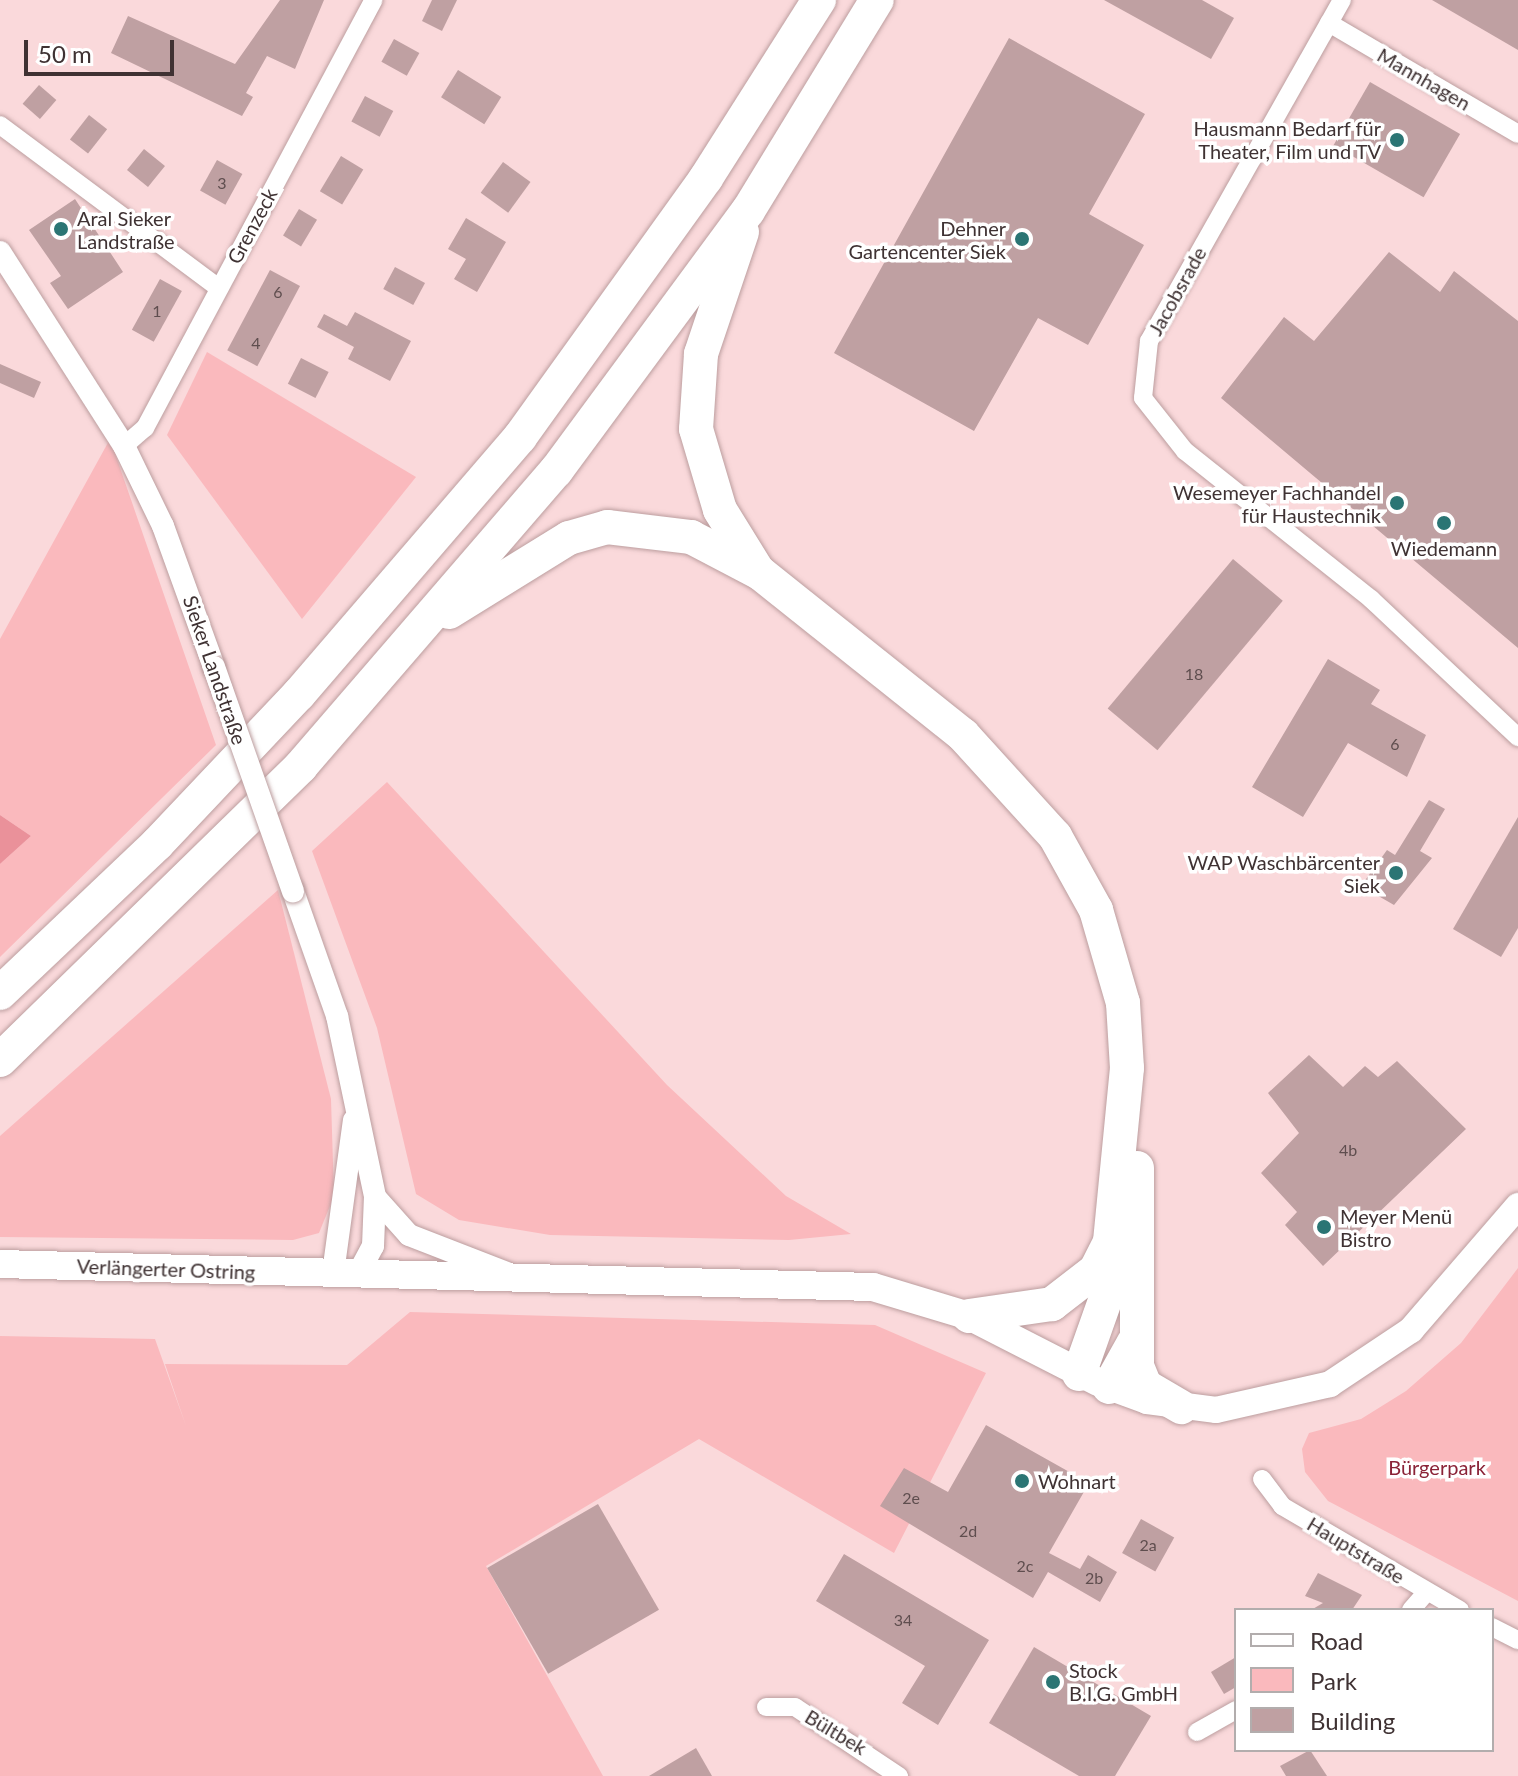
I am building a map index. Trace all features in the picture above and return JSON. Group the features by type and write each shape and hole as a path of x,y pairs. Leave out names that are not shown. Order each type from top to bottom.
{"highway":[{"path":"0,993 157,844 445,528 614,310 819,0"},
{"path":"0,1060 195,877 428,624 556,471 748,211 877,0"},
{"path":"748,211 701,354 696,429 720,510 760,573"},
{"path":"428,624 544,549 607,527 691,537 760,573 963,735 1036,811 1107,938 1127,1068 1137,1111 1134,1342 1145,1386 1181,1407"},
{"path":"969,1316 1052,1304 1096,1270 1110,1242 1127,1068"},
{"path":"1094,1380 1124,1246 1121,1122"},
{"path":"1094,1380 1134,1342"}],"main road":[{"path":"1094,1380 1181,1407 1254,1407 1310,1392 1361,1367 1411,1330 1518,1206"},
{"name":"Verlängerter Ostring","path":"0,1264 827,1283 897,1291 969,1316 1094,1380"}],"street":[{"name":"Grenzeck","path":"124,446 141,435 374,0"},
{"name":"Jacobsrade","path":"1342,0 1149,341 1143,398 1185,451 1371,599 1518,737"},
{"name":"Mannhagen","path":"1329,23 1518,134"},
{"path":"0,125 219,288"},
{"name":"Sieker Landstraße","path":"0,252 124,446 163,526 337,1016 354,1120 375,1197 373,1246 345,1274"},
{"name":"Sieker Landstraße","path":"345,1274 354,1120"},
{"name":"Sieker Landstraße","path":"375,1197 409,1235 517,1276"},
{"name":"Hauptstraße","path":"1262,1479 1282,1506 1456,1608"},
{"path":"1413,1608 1426,1593"},
{"path":"1494,1628 1518,1640"},
{"name":"Bültbek","path":"766,1707 795,1707 865,1747 899,1776"},
{"path":"1197,1732 1234,1711"}],"green space":[{"path":"207,352 416,477 302,619 167,435"},
{"path":"110,439 216,745 0,957 0,864 31,836 0,815 0,639"},
{"path":"387,782 667,1085 786,1196 851,1234 789,1240 550,1235 459,1220 416,1194 377,1028 312,851"},
{"path":"278,890 331,1099 334,1196 319,1233 293,1240 0,1237 0,1136"},
{"name":"Bürgerpark","path":"1518,1268 1518,1601 1328,1501 1305,1472 1302,1449 1309,1433 1361,1419 1406,1391 1461,1343"},
{"path":"410,1312 875,1325 986,1373 894,1553 699,1439 486,1566 603,1776 0,1776 0,1336 155,1339 186,1426 165,1364 347,1365"}],"shaded area":[{"path":"0,815 31,836 0,864"}],"building":[{"path":"280,0 324,0 295,69 267,56 246,93 253,97 242,116 111,53 128,16 235,64"},
{"path":"432,0 457,0 442,31 422,21"},
{"path":"1104,0 1202,0 1234,18 1211,59"},
{"path":"1432,0 1518,0 1518,50"},
{"name":"Dehner Gartencenter Siek","path":"1009,38 1145,114 1089,214 1144,245 1088,345 1038,318 974,431 834,353"},
{"path":"394,39 419,53 407,76 381,62"},
{"path":"458,70 501,97 484,124 441,97"},
{"name":"Hausmann Bedarf für Theater, Film und TV","path":"1370,82 1460,134 1424,197 1334,145"},
{"path":"39,85 56,100 40,119 23,104"},
{"path":"365,96 393,111 380,137 351,122"},
{"path":"89,115 107,129 88,154 70,139"},
{"path":"144,149 165,166 148,187 127,170"},
{"path":"341,156 363,169 342,205 320,191"},
{"path":"217,160 242,174 225,205 200,191"},
{"path":"503,162 531,182 508,213 481,193"},
{"path":"75,199 123,272 68,309 50,283 61,276 29,230"},
{"path":"299,209 317,220 301,246 283,236"},
{"path":"466,218 506,242 477,292 454,279 466,259 448,249"},
{"name":"Wiedemann","path":"1389,252 1440,292 1454,271 1518,321 1518,648 1221,398 1284,317 1314,341"},
{"path":"395,267 425,283 413,305 383,289"},
{"path":"270,270 300,286 257,366 227,350"},
{"path":"160,279 182,291 154,342 132,330"},
{"path":"355,312 411,341 390,381 348,359 354,347 317,327 324,314 347,326"},
{"path":"301,358 329,372 315,398 288,384"},
{"path":"0,364 41,382 34,398 0,383"},
{"path":"1233,559 1283,601 1157,750 1108,708"},
{"path":"1328,659 1380,690 1371,704 1426,735 1407,777 1348,743 1303,817 1252,787"},
{"name":"WAP Waschbärcenter Siek","path":"1429,800 1445,809 1420,851 1432,858 1394,905 1361,886 1387,850 1395,855"},
{"path":"1518,817 1518,928 1501,957 1453,929"},
{"path":"1309,1055 1343,1087 1365,1066 1378,1077 1397,1061 1466,1129 1323,1266 1285,1225 1297,1212 1261,1173 1299,1133 1268,1093"},
{"path":"986,1425 1089,1483 1049,1553 1080,1569 1088,1555 1117,1572 1100,1602 1048,1572 1033,1598 880,1506 904,1468 948,1492"},
{"path":"598,1504 659,1610 548,1674 487,1568"},
{"path":"1141,1519 1174,1537 1155,1572 1122,1553"},
{"path":"844,1554 989,1640 938,1725 902,1703 925,1666 816,1601"},
{"path":"1318,1573 1362,1595 1353,1608 1314,1608 1323,1603 1305,1596"},
{"name":"Stock B.I.G. GmbH","path":"1034,1647 1151,1716 1115,1776 1079,1776 989,1723"},
{"path":"1234,1658 1234,1688 1224,1694 1211,1672"},
{"path":"696,1748 712,1776 649,1776"},
{"path":"1311,1752 1327,1776 1286,1776 1280,1766"}],"place":[{"name":"Hausmann Bedarf für Theater, Film und TV","path":"1397,140"},
{"name":"Aral Sieker Landstraße","path":"61,229"},
{"name":"Dehner Gartencenter Siek","path":"1022,239"},
{"name":"Wesemeyer Fachhandel für Haustechnik","path":"1397,503"},
{"name":"Wiedemann","path":"1444,523"},
{"name":"WAP Waschbärcenter Siek","path":"1396,873"},
{"name":"Meyer Menü Bistro","path":"1324,1227"},
{"name":"Wohnart","path":"1022,1481"},
{"name":"Stock B.I.G. GmbH","path":"1053,1682"}]}
